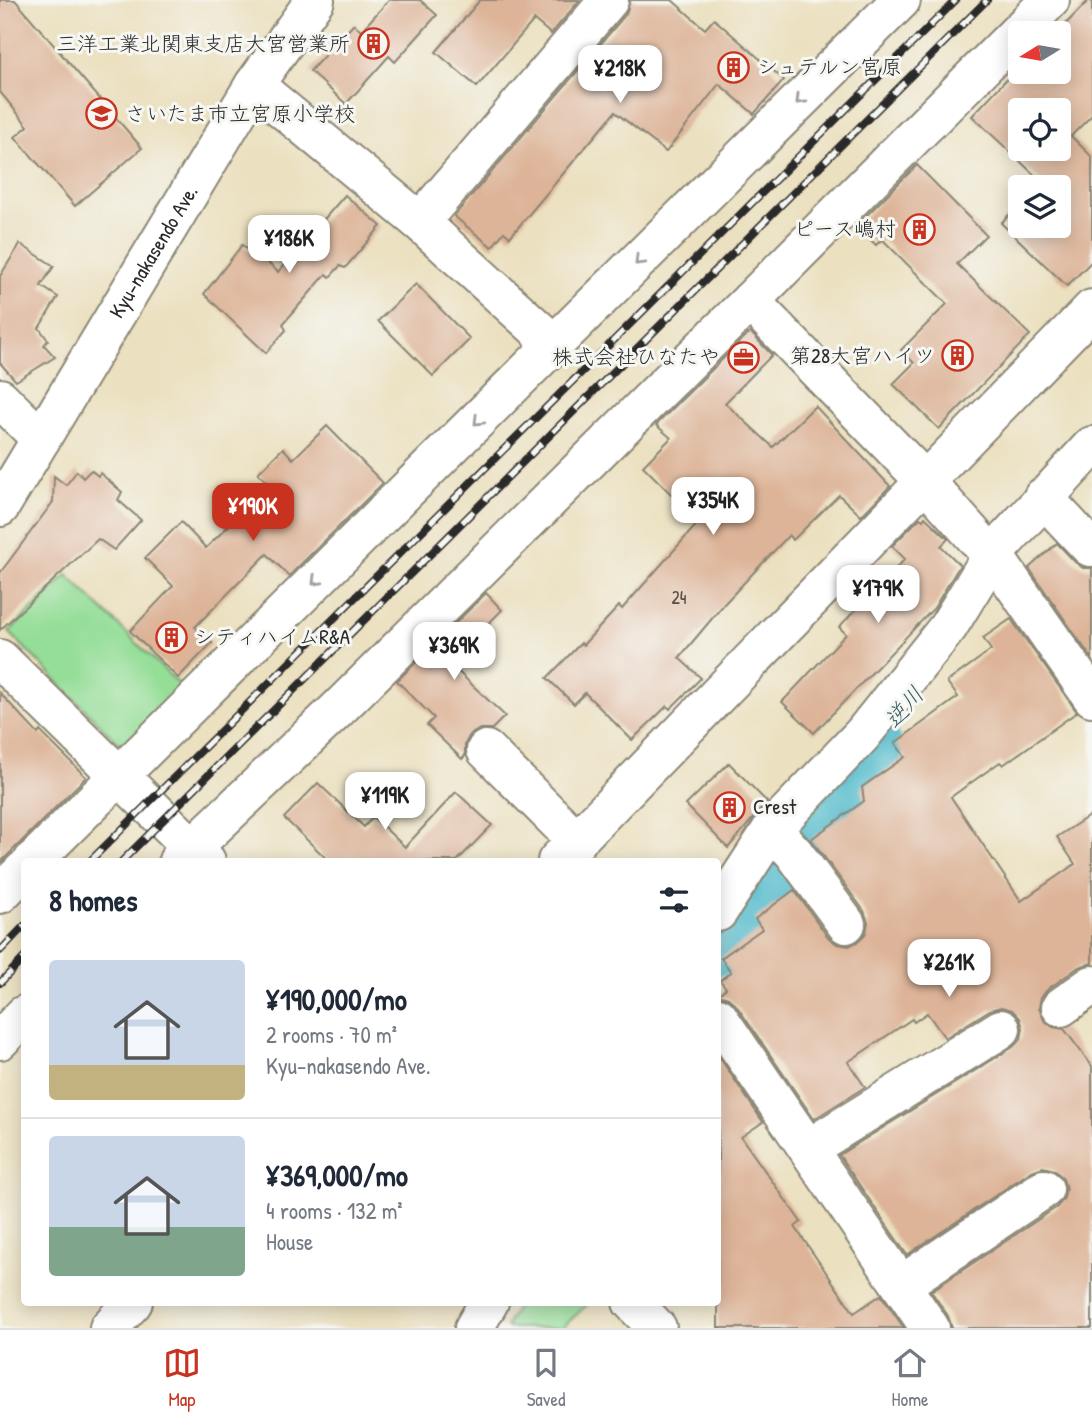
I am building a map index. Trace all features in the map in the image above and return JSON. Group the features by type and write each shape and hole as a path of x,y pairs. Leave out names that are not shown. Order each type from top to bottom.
{"street":[{"name":"Kyu-nakasendo Ave.","path":"0,508 254,85 315,0"},
{"path":"421,222 609,0"},
{"path":"36,858 901,0"},
{"path":"0,659 119,775 192,856 1050,0"},
{"path":"254,85 421,222 555,345"},
{"path":"750,301 925,481 1001,566 1092,697"},
{"path":"486,750 567,851 1092,309"},
{"path":"0,398 41,439"},
{"path":"721,909 923,680 1001,566 1053,507 1090,457"},
{"path":"1053,507 1090,547"},
{"path":"783,841 846,924"},
{"path":"0,894 21,873"},
{"path":"1061,1007 1092,985"},
{"path":"0,1040 21,1018"},
{"path":"721,1021 930,1328"},
{"path":"809,1148 1001,1029"},
{"path":"901,1285 1044,1189"},
{"path":"109,1328 130,1306"},
{"path":"474,1328 487,1306"},
{"path":"636,1306 657,1328"}],"green space":[{"path":"67,575 181,686 136,741 118,743 9,632"},
{"path":"518,1306 586,1306 562,1328 506,1326"}],"building":[{"path":"0,0 15,0 142,148 75,206 15,137 28,126 0,92"},
{"name":"三洋工業北関東支店大宮営業所","path":"389,0 420,0 437,15 395,62 389,56 346,104 310,71 354,24 361,31"},
{"path":"480,0 580,0 551,34 534,20 477,87 436,52"},
{"path":"630,0 672,0 705,29 714,19 784,80 754,114 719,84 666,152 615,112 510,237 504,232 492,247 454,216 626,14"},
{"path":"1092,0 1092,115 1071,136 1071,98 1008,98 1008,150 972,116 1008,78 1008,84 1071,84 1071,21 1069,21"},
{"path":"1071,136 1092,157 1092,261 1067,286 1017,238 1071,238 1071,175 1035,175 1020,161 1071,161"},
{"path":"917,165 986,235 957,264 1030,335 939,429 893,384 914,363 901,350 947,304 882,239 876,245 856,226"},
{"path":"345,195 381,226 345,268 340,266 330,277 326,274 283,324 286,330 266,353 204,294 242,245 254,255 257,253 278,272"},
{"path":"1008,216 1008,230 1001,223"},
{"path":"20,244 54,266 41,286 58,297 39,328 48,340 44,345 55,357 16,381 0,363 0,276"},
{"path":"416,284 470,339 433,376 378,321"},
{"path":"751,333 772,355 725,403 773,447 815,406 890,486 861,516 839,495 793,540 789,535 725,603 679,658 701,678 670,709 667,706 632,740 585,693 574,704 547,678 581,643 583,645 619,606 622,609 699,522 643,466 671,438 656,425"},
{"path":"327,426 383,483 289,576 267,554 195,627 212,643 178,678 130,631 173,586 145,558 181,522 206,548 270,485 258,473 283,448 293,459"},
{"path":"91,470 98,476 100,473 122,492 118,500 141,520 114,550 98,539 0,630 0,573 53,502 54,476 66,485 77,471 83,478"},
{"path":"925,517 948,539 941,546 960,565 934,608 814,733 782,702 846,634 839,627 905,559 892,546 920,518 923,520"},
{"path":"1057,543 1083,568 1092,568 1092,659 1029,568"},
{"path":"486,593 502,610 449,663 505,716 492,729 480,729 470,735 462,759 427,725 434,718 397,681"},
{"path":"1011,619 1077,712 1003,765 1000,762 951,797 1021,901 1075,864 1057,837 1092,814 1092,963 1079,967 1048,989 1041,997 1039,1008 1044,1020 1053,1027 1064,1029 1092,1066 1092,1328 952,1328 948,1316 931,1291 1057,1207 1064,1198 1066,1187 1062,1177 1054,1170 1043,1167 1032,1171 907,1255 839,1155 1013,1047 1021,1039 1023,1028 1020,1018 1012,1010 1001,1007 990,1010 945,1038 927,1013 914,1022 912,1019 848,1062 865,1087 814,1119 736,1005 721,996 726,988 721,979 731,972 721,958 762,929 755,919 794,890 828,937 837,944 849,946 859,941 866,933 868,922 864,911 811,839 864,801 862,787 905,757 895,743 958,697 947,682 991,650 983,638"},
{"path":"0,693 38,734 40,731 86,777 0,863"},
{"name":"Crest","path":"729,763 767,802 728,848 686,805"},
{"path":"318,783 364,827 373,817 405,847 456,792 492,825 460,858 326,858 284,818"},
{"path":"721,1059 763,1122 741,1137 801,1222 795,1227 854,1313 881,1295 904,1328 718,1328 718,1306 721,1306"}],"waterway":[{"name":"逆川","path":"721,938 808,818 869,750"}],"railway":[{"path":"93,858 956,0"},
{"path":"125,858 987,0"},
{"path":"0,951 21,929"},
{"path":"0,983 21,961"}],"place":[{"name":"三洋工業北関東支店大宮営業所","path":"373,44"},
{"name":"シュテルン宮原","path":"734,67"},
{"name":"さいたま市立宮原小学校","path":"102,114"},
{"name":"ピース嶋村","path":"919,229"},
{"name":"第28大宮ハイツ","path":"958,356"},
{"name":"株式会社ひなたや","path":"743,357"},
{"name":"シティハイムR&A","path":"171,637"},
{"name":"Crest","path":"730,807"}]}
